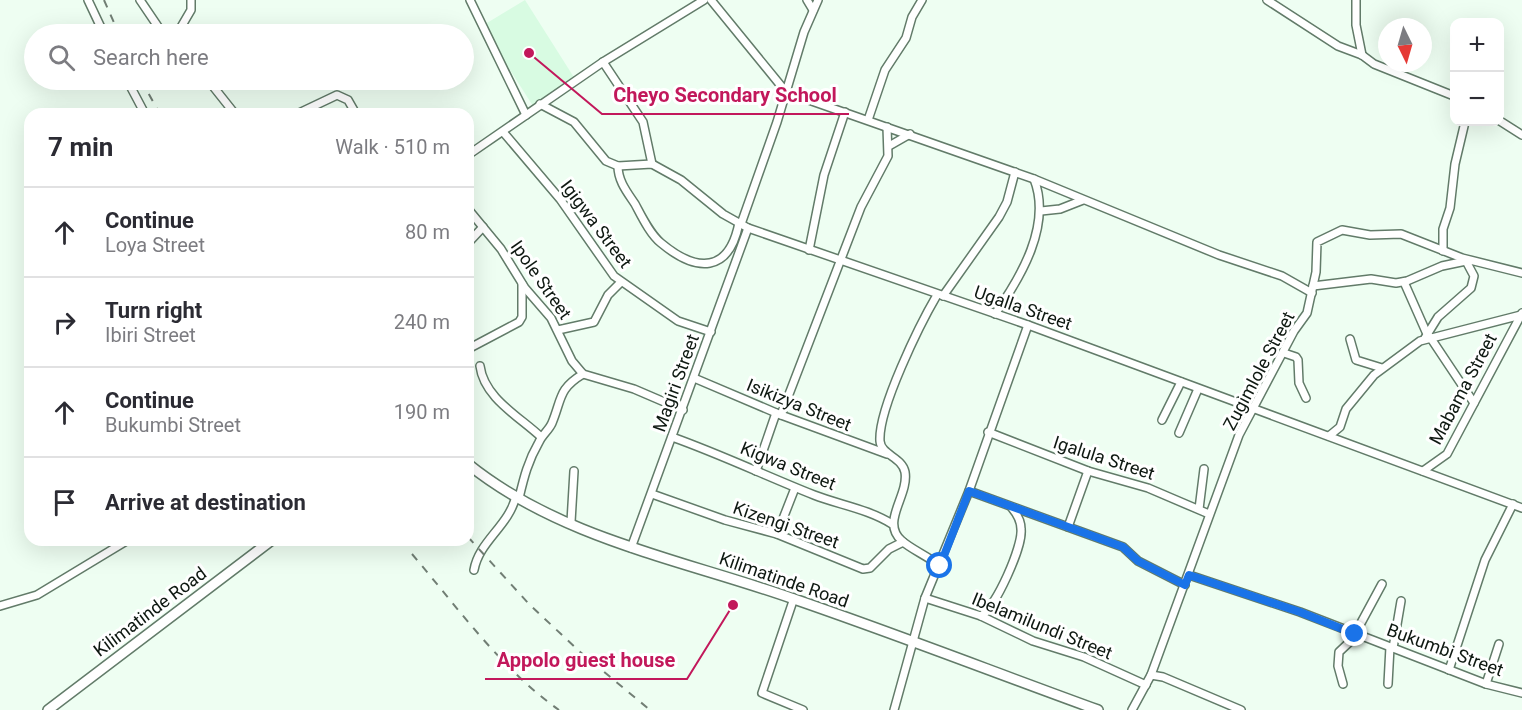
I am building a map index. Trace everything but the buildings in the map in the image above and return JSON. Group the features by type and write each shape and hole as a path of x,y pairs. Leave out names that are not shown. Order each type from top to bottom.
{"main road":[{"name":"Kilimatinde Road","path":"474,468 517,497 631,548 794,598 1075,706 1098,710"},
{"name":"Kilimatinde Road","path":"48,710 264,546"}],"street":[{"path":"88,0 99,24"},
{"path":"140,0 156,24"},
{"path":"183,24 191,10 191,0"},
{"path":"470,0 526,115"},
{"path":"474,151 504,133 540,104 603,62 704,0"},
{"path":"711,0 786,92 1034,179 1220,255 1282,276 1312,290 1371,279 1404,282 1442,266 1467,260 1474,276 1471,288 1446,309 1428,336 1382,368 1349,404 1340,427 1329,436"},
{"path":"807,0 813,10"},
{"path":"618,166 622,183 662,244 693,261 707,264 726,257 743,225 818,0"},
{"path":"868,120 885,70 906,38 912,17 922,0"},
{"path":"1267,0 1338,46 1362,55 1374,64 1450,94"},
{"path":"1356,0 1356,25 1362,55"},
{"path":"540,104 574,122 606,161 618,166 652,164 643,122 603,62"},
{"path":"132,90 142,108"},
{"path":"216,90 230,108"},
{"path":"310,108 338,95 348,100 353,108"},
{"path":"809,250 824,175 845,112"},
{"path":"1504,124 1522,135"},
{"path":"1443,251 1443,229 1450,208 1455,164 1464,126"},
{"path":"756,471 861,207 883,169 889,146 887,127"},
{"name":"Igigwa Street","path":"504,133 560,199 609,272 678,321 711,332"},
{"path":"889,146 910,134"},
{"name":"Ugalla Street","path":"652,164 681,180 743,225 1028,325 1522,508"},
{"path":"940,566 903,542 892,524 903,494 905,476 901,462 883,449 881,433 904,361 920,324 999,217 1007,202 1015,172"},
{"path":"995,314 1016,282 1041,211 1040,197 1034,179"},
{"path":"1041,211 1059,209 1083,200"},
{"name":"Ipole Street","path":"474,216 501,249 522,282 558,330 572,361 583,374"},
{"name":"Magiri Street","path":"631,548 711,332 743,225"},
{"path":"474,237 483,227"},
{"name":"Zugimlole Street","path":"1132,710 1151,675 1239,435 1294,331 1307,313 1317,242 1342,230 1370,236 1401,234 1467,260 1522,273"},
{"path":"474,346 519,322 522,317 522,282"},
{"path":"558,330 594,322 608,295 621,282"},
{"path":"1404,282 1428,336 1474,403"},
{"path":"1428,336 1521,314"},
{"name":"Mabama Street","path":"1423,471 1442,460 1447,454 1521,314"},
{"path":"894,710 926,598 969,491 1000,398 1028,325"},
{"path":"1350,339 1356,360 1382,368"},
{"path":"1284,353 1296,357 1299,383 1306,398"},
{"path":"480,366 484,381 501,402 541,437"},
{"path":"474,570 481,551 508,518 527,464 541,437 552,425 566,385 583,374 634,389 683,410"},
{"name":"Isikizya Street","path":"694,378 779,414 894,456"},
{"path":"1162,420 1182,382"},
{"path":"1179,433 1198,389"},
{"name":"Igalula Street","path":"988,432 1088,471 1148,488 1209,514"},
{"name":"Kigwa Street","path":"672,437 716,452 795,488 860,509 892,524"},
{"path":"1200,509 1204,469"},
{"path":"571,522 574,471"},
{"path":"1068,526 1088,471"},
{"path":"777,534 795,488"},
{"path":"969,491 1123,547 1138,561 1185,585"},
{"name":"Kizengi Street","path":"652,494 725,520 777,534 863,569 870,568 889,549 903,542"},
{"path":"1449,670 1485,560 1514,504"},
{"path":"981,616 996,599 1021,534 1020,522 1012,508"},
{"path":"0,606 44,592 118,546"},
{"name":"Bukumbi Street","path":"1189,575 1300,612 1486,684 1522,693"},
{"path":"1343,684 1338,666 1339,652 1356,634 1382,584"},
{"path":"794,598 762,690 769,698 803,710"},
{"name":"Ibelamilundi Street","path":"926,598 981,616 1033,641 1084,657 1146,685"},
{"path":"1388,684 1391,647 1401,602"},
{"path":"1486,684 1499,644"},
{"path":"1151,675 1163,677 1241,710"}],"shaded area":[{"path":"525,0 575,79 533,106 482,26"}],"railway":[{"path":"104,0 115,24"},
{"path":"147,90 157,108"},
{"path":"474,544 529,604 579,651 650,710"},
{"path":"412,554 499,657 538,694 559,710"}],"place":[{"name":"Cheyo Secondary School","path":"529,53"},
{"name":"Appolo guest house","path":"733,605"}],"route":[{"path":"940,566 969,491 1123,547 1138,561 1185,585 1189,575 1300,612 1355,634"}]}
